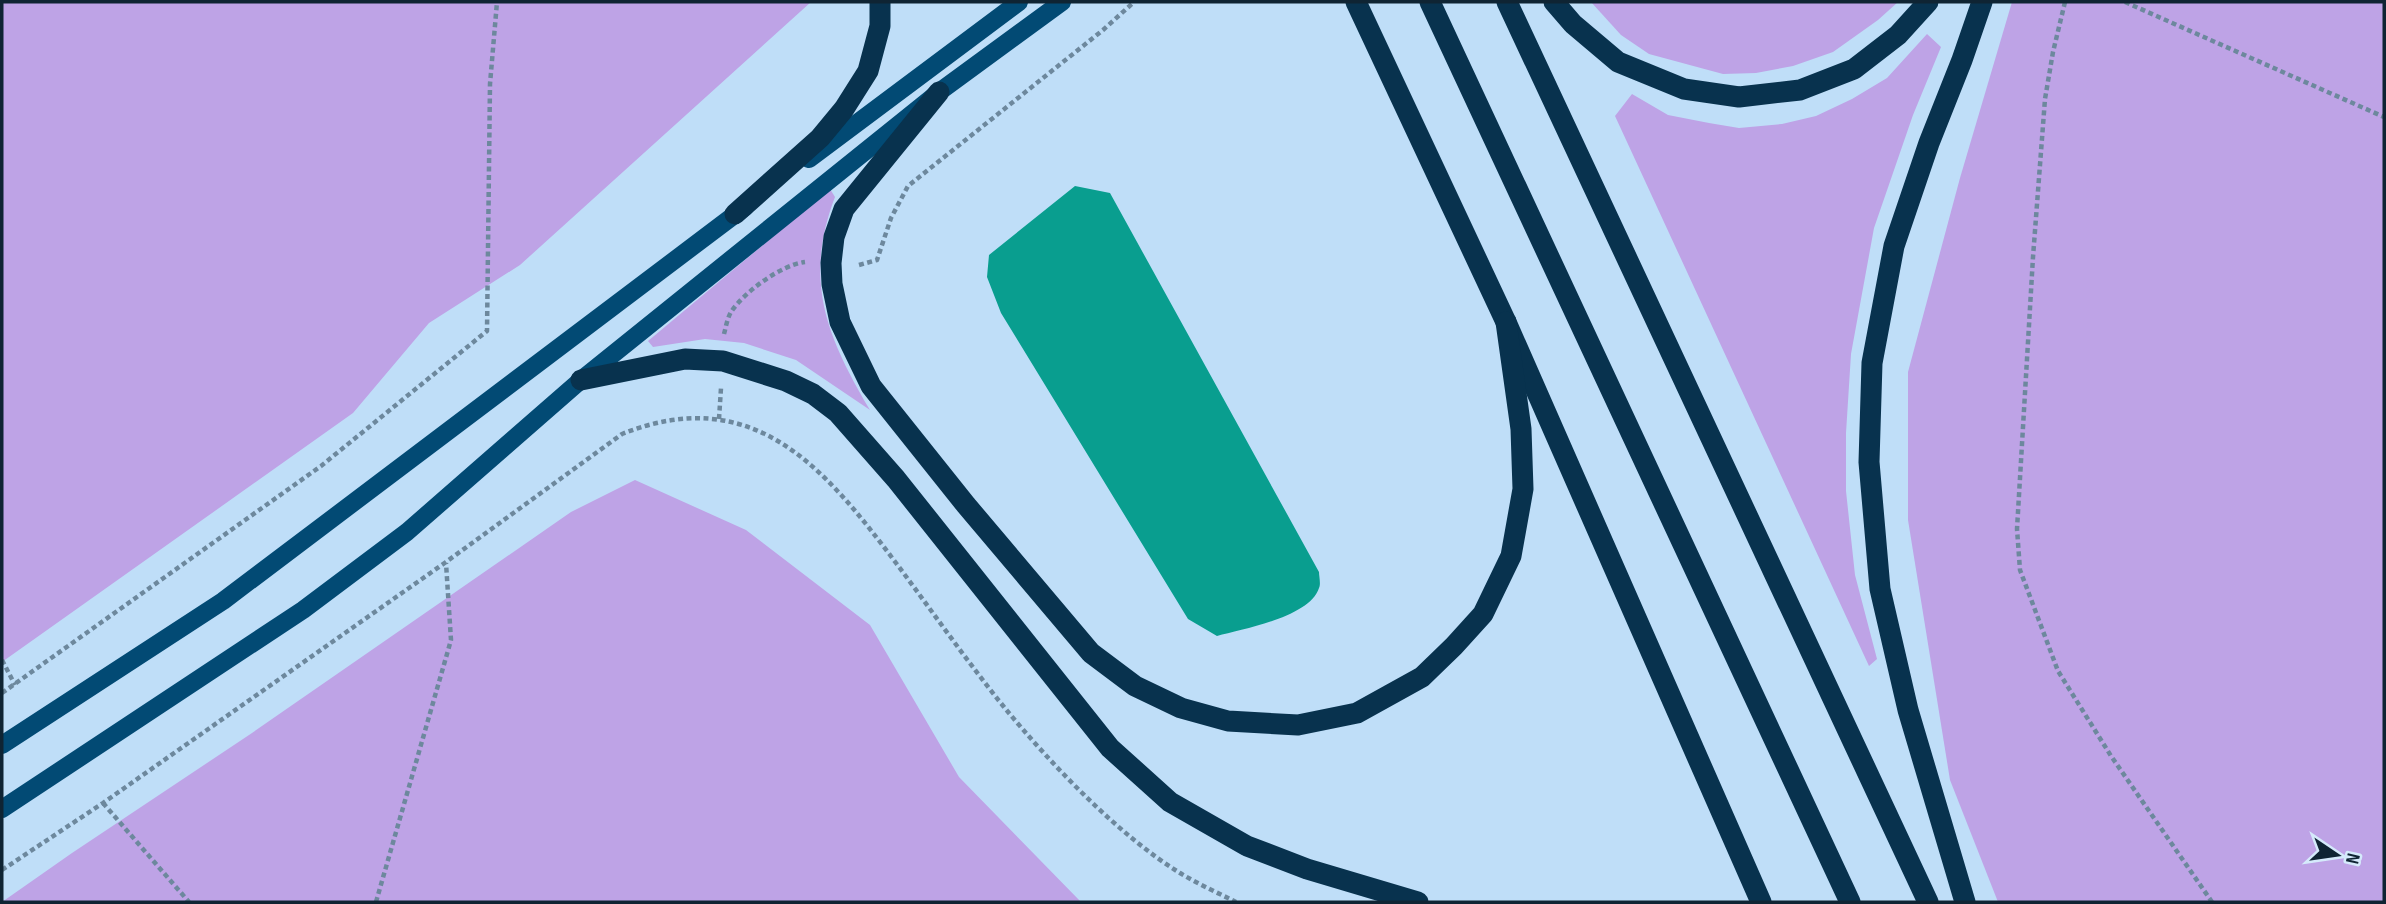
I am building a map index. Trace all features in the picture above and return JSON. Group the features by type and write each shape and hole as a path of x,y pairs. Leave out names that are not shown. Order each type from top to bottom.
{"highway":[{"path":"736,214 820,138 844,108 868,72 880,26 880,2"},
{"path":"1356,2 1506,322 1761,902"},
{"path":"1430,2 1850,902"},
{"path":"1507,2 1928,902"},
{"path":"1554,2 1573,24 1618,62 1684,89 1739,97 1800,90 1854,69 1898,35 1928,2"},
{"path":"1965,902 1908,710 1880,589 1869,463 1872,363 1894,246 1982,2"},
{"path":"939,92 844,208 834,237 831,263 832,284 840,322 871,386 965,505 1091,653 1135,686 1181,708 1228,721 1298,724 1357,713 1422,677 1483,614 1511,556 1523,489 1521,429 1506,322"},
{"path":"581,380 685,359 723,361 786,381 813,394 838,413 896,479 1110,748 1170,802 1247,846 1307,869 1418,902"}],"main road":[{"path":"2,745 223,601 1019,2"},
{"path":"2,809 303,610 407,531 581,380 939,92 1062,2"}],"path":[{"path":"2,693 321,466 487,331 490,84 497,2"},
{"path":"719,419 726,323 732,312 754,288 779,271 801,262 864,264 877,260 891,218 908,186 1103,30 1134,2"},
{"path":"2065,2 2053,52 2042,139 2018,515 2020,570 2058,671 2111,756 2212,902"},
{"path":"2125,2 2384,117"},
{"path":"2,870 103,803 446,562 622,434 668,420 719,419 767,435 793,450 821,472 863,519 1004,707 1072,783 1127,833 1180,873 1237,902"},
{"path":"376,902 451,640 446,562"},
{"path":"2,660 15,685"},
{"path":"103,803 189,902"}],"shaded area":[{"path":"2,2 811,2 520,265 429,323 353,413 2,662"},
{"path":"1591,2 1898,2 1833,52 1793,66 1756,73 1723,74 1649,54 1621,35"},
{"path":"2012,2 2384,2 2384,902 1998,902 1950,780 1908,520 1908,372 1960,178"},
{"path":"1927,34 1941,47 1913,115 1874,228 1851,354 1846,433 1846,491 1855,575 1877,659 1869,666 1615,116 1632,94 1668,115 1739,128 1782,124 1816,116 1887,78"},
{"path":"1075,186 1110,193 1319,572 1320,586 1313,598 1290,614 1217,636 1188,619 1001,313 987,277 989,255"},
{"path":"830,189 835,197 821,255 824,308 842,358 870,410 796,360 744,343 705,339 653,347 648,341"},
{"path":"635,480 746,530 870,625 959,777 1081,902 2,902 571,512"}]}
